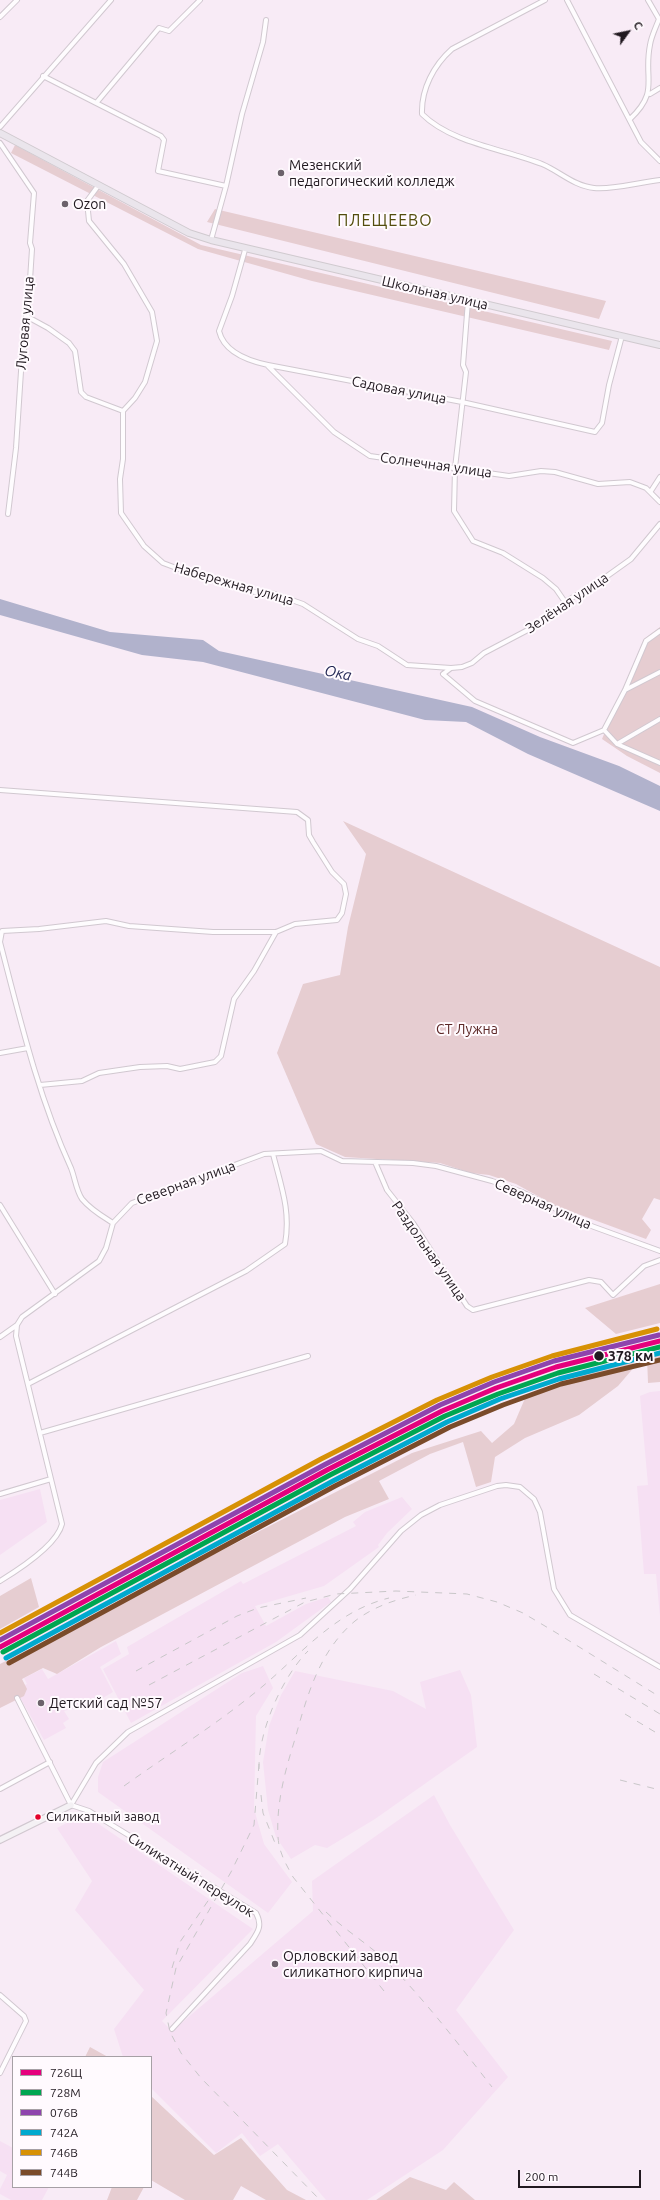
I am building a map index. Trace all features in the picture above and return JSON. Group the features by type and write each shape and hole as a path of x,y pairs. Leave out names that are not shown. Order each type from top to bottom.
{"main road":[{"name":"Школьная улица","path":"0,133 189,233 245,250 660,345"}],"street":[{"path":"0,17 17,0"},
{"path":"0,127 110,0"},
{"path":"97,102 159,28 169,31 200,0"},
{"path":"545,0 452,49 439,60 431,76 422,103 422,114 433,125 448,134 543,164 578,184 592,188 660,180"},
{"path":"567,0 641,142 660,161"},
{"path":"648,0 659,19 650,46 650,94"},
{"path":"211,240 226,186 266,20"},
{"path":"43,76 97,102 161,136 164,140 158,171 226,186"},
{"path":"630,119 641,109 650,94 660,88"},
{"name":"Луговая улица","path":"0,143 34,193 26,316 26,342 22,356 16,448 8,514"},
{"path":"26,316 48,328 69,343 75,351 81,392 86,397 123,411 135,398 145,382 157,341 152,312 124,264 89,221 87,201 98,186"},
{"name":"Садовая улица","path":"245,250 232,296 220,326 220,336 230,347 244,358 268,365 462,402 595,432 601,428 609,385 622,336"},
{"path":"468,301 463,364 466,372 455,468 454,511 470,538 503,553 543,578 556,589 565,602"},
{"name":"Солнечная улица","path":"268,365 334,432 370,456 510,476 541,471 555,472 598,484 630,482 651,491"},
{"name":"Набережная улица","path":"123,411 121,513 144,546 163,563 195,575 262,594 272,594 303,604 358,639 378,646 407,665 451,668 462,667"},
{"path":"660,477 651,491 660,502"},
{"name":"Зелёная улица","path":"462,667 472,663 484,653 543,622 565,602 603,579 631,559 660,524"},
{"path":"451,668 443,674 475,702 572,743 604,730 625,690 646,641 660,631"},
{"path":"625,690 660,672"},
{"path":"617,744 660,719"},
{"path":"604,730 617,744 660,763"},
{"path":"0,790 297,812 304,815 308,820 309,834 312,842 332,872 344,884 346,894 340,918 334,922 295,924 276,932 213,932 130,926 106,921 39,929 2,931 0,942 28,1048 54,1131 74,1176 81,1198 91,1209 113,1223"},
{"path":"40,1085 82,1081 99,1073 133,1068 168,1066 180,1069 214,1062 221,1056 234,998 254,971 276,932"},
{"path":"0,1053 28,1048"},
{"name":"Северная улица","path":"0,1336 17,1325 22,1317 99,1261 106,1248 113,1223 132,1203 253,1158 273,1154 321,1151 342,1161 413,1163 436,1166 492,1181 522,1192 586,1224 660,1251"},
{"path":"28,1384 246,1271 285,1244 288,1225 287,1209 273,1154"},
{"name":"Раздольная улица","path":"375,1162 387,1190 414,1223 470,1309 481,1309 589,1280 601,1282 613,1295 644,1266 660,1260"},
{"path":"0,1205 55,1294"},
{"path":"0,1581 20,1569 58,1536 61,1531 61,1517 16,1336 17,1325"},
{"path":"40,1433 308,1356"},
{"path":"0,1494 51,1479"},
{"path":"0,1840 71,1805 96,1763 128,1732 300,1635 350,1589 401,1531 421,1516 440,1505 497,1486 506,1485 520,1487 534,1499 540,1512 554,1589 570,1615 660,1667"},
{"path":"17,1698 71,1805"},
{"path":"0,1789 50,1762"},
{"name":"Силикатный переулок","path":"71,1805 89,1810 256,1913 260,1921 260,1930 226,1972 172,2029"},
{"path":"0,1994 26,2018 25,2024 0,2073"}],"shaded area":[{"path":"660,1391 660,1616 656,1574 644,1574 637,1486 648,1485 640,1396 650,1392"},
{"path":"40,1489 47,1522 0,1555 0,1500"},
{"path":"402,1497 412,1509 387,1533 378,1545 379,1547 324,1586 255,1606 266,1626 306,1604 328,1597 331,1602 276,1642 131,1723 103,1669 129,1654 127,1647 241,1581 243,1584 356,1526 353,1522 365,1512"},
{"path":"116,1641 121,1654 100,1667 113,1692 96,1702 64,1711 69,1719 63,1723 66,1728 44,1740 16,1690 27,1684 24,1678 42,1669 48,1679"},
{"path":"263,1666 273,1688 256,1716 254,1809 264,1844 292,1882 268,1913 98,1792 98,1777 103,1762 242,1673"},
{"path":"460,1670 471,1695 477,1747 375,1819 327,1848 315,1845 291,1859 276,1837 268,1810 263,1762 269,1726 281,1695 295,1671 393,1691 426,1709 420,1682"},
{"path":"434,1795 450,1825 514,1930 456,2010 508,2077 443,2150 367,2200 326,2200 278,2144 260,2156 242,2133 216,2153 152,2089 152,2056 123,2056 114,2029 144,1990 75,1910 92,1881 57,1828 84,1814 253,1929 162,2021 172,2031 313,1911 312,1881"},
{"path":"0,2141 12,2147 12,2188 48,2188 42,2200 11,2200 0,2194 0,2189 7,2175 0,2171"}],"green space":[{"path":"15,145 201,245 612,341 609,350 312,281 198,249 11,153"},
{"path":"215,209 606,301 599,319 207,222"},
{"path":"660,627 660,773 627,756 602,739 644,639"},
{"name":"СТ Лужна","path":"343,821 660,967 660,1200 654,1198 642,1219 651,1230 646,1239 556,1206 516,1184 489,1175 471,1173 440,1163 345,1157 316,1144 277,1053 303,984 340,975 348,927 366,854"},
{"path":"660,1284 660,1323 616,1334 585,1308"},
{"path":"660,1355 660,1382 648,1383 647,1357"},
{"path":"625,1359 636,1365 618,1386 579,1415 525,1438 495,1457 491,1482 476,1487 463,1442 430,1454 379,1481 389,1499 345,1517 101,1647 57,1674 43,1668 22,1679 27,1689 24,1696 0,1708 0,1664 412,1453 481,1431 492,1443 514,1424 526,1396"},
{"path":"31,1578 39,1607 0,1629 0,1596"},
{"path":"90,2047 106,2056 86,2056"},
{"path":"152,2097 214,2155 241,2138 287,2190 306,2200 266,2200 241,2186 233,2200 185,2200 152,2181"},
{"path":"410,2177 446,2190 454,2182 475,2200 376,2200"},
{"path":"112,2188 143,2188 137,2200 107,2200"}],"water":[{"path":"0,599 110,632 203,640 219,651 472,707 540,737 619,766 660,786 660,811 528,754 466,722 425,720 203,662 142,655 0,615"}],"railway":[{"path":"149,1685 305,1602 336,1594 396,1591 467,1594 497,1602 523,1613 660,1697"},
{"path":"384,1991 293,1877 283,1858 280,1848 278,1837 278,1812 285,1775 304,1707 323,1660 343,1633 362,1616 384,1605 416,1595"},
{"path":"136,1671 237,1616 258,1608 306,1598"},
{"path":"124,1786 246,1700 321,1634 336,1623 370,1604 389,1598"},
{"path":"259,1769 263,1739 273,1706 289,1675 308,1651"},
{"path":"594,1674 660,1714"},
{"path":"625,1714 660,1735"},
{"path":"259,1764 254,1825 231,1872 176,1968 166,2013 170,2032 181,2053 201,2078 320,2200"},
{"path":"620,1780 660,1790"},
{"path":"261,1795 263,1813 277,1848"},
{"path":"172,1968 180,1942 214,1892"},
{"path":"326,1912 376,1952 392,1967 431,2010 492,2087"}],"transit line":[{"name":"746В","path":"0,1633 321,1459 437,1400 492,1377 552,1356 657,1329"},
{"name":"076В","path":"0,1640 324,1465 440,1405 494,1382 554,1361 659,1335"},
{"name":"726Щ","path":"0,1647 327,1470 442,1411 496,1388 556,1367 660,1341"},
{"name":"728М","path":"3,1652 330,1475 445,1416 498,1394 558,1373 660,1347"},
{"name":"742А","path":"6,1658 333,1481 447,1422 500,1399 559,1379 660,1353"},
{"name":"744В","path":"9,1663 335,1486 450,1427 503,1405 561,1384 660,1360"}],"place":[{"name":"Мезенский педагогический колледж","path":"281,173"},
{"name":"Ozon","path":"65,204"},
{"name":"378 км","path":"599,1356"},
{"name":"Детский сад №57","path":"41,1703"},
{"name":"Силикатный завод","path":"38,1817"},
{"name":"Орловский завод силикатного кирпича","path":"275,1964"}],"district":[{"name":"ПЛЕЩЕЕВО","path":"385,221"}],"water label":[{"name":"Ока","path":"338,673"}]}
